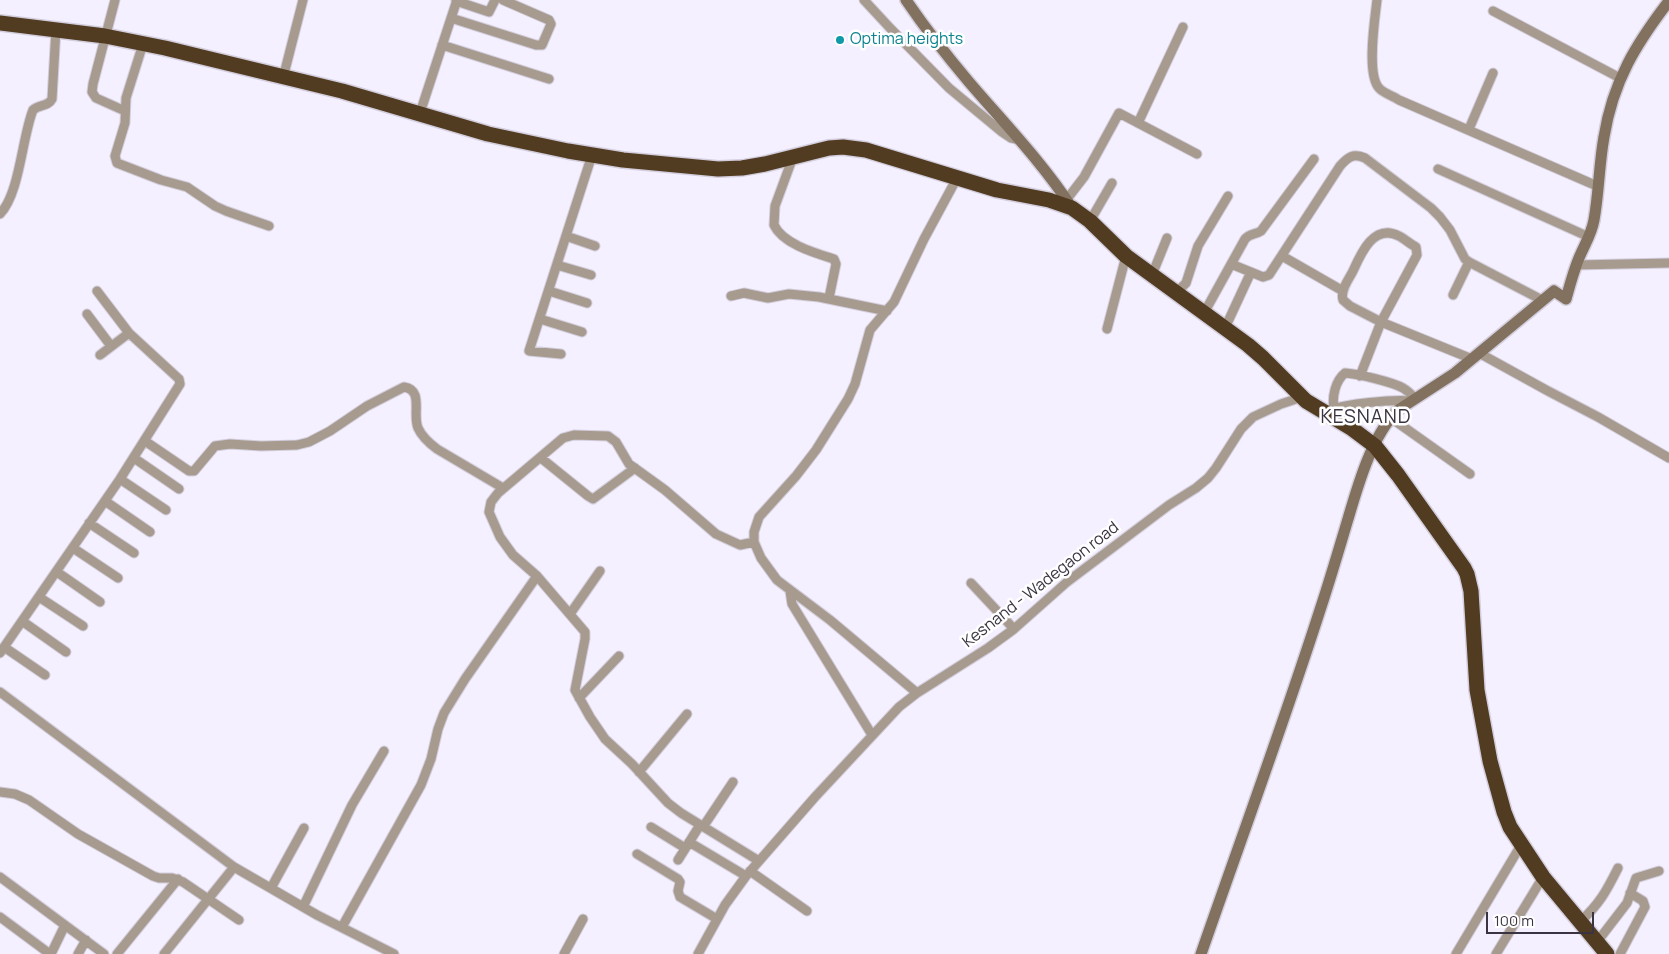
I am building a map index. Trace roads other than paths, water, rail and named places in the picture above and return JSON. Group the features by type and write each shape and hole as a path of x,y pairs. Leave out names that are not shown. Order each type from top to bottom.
{"highway":[{"path":"0,23 105,36 165,48 342,91 488,134 592,155 718,169 742,168 829,148 854,148 998,190 1070,204 1126,256 1263,358 1302,397 1329,410 1375,446 1398,475 1467,574 1472,605 1477,690 1485,735 1504,812 1510,827 1543,877 1607,954"}],"main road":[{"path":"906,0 967,80 1020,140 1070,204"},
{"path":"1201,954 1311,637 1359,483 1375,446 1391,418 1398,410 1455,373 1554,291 1566,299 1576,265 1589,237 1594,220 1604,136 1620,78 1643,35 1669,1"}],"street":[{"path":"115,0 92,92 96,98 125,111"},
{"path":"283,78 303,0"},
{"path":"420,113 457,1 489,12 495,0"},
{"path":"451,18 536,45 542,45 551,24 549,20 503,0"},
{"path":"864,0 949,88 1002,132 1011,138 1020,140"},
{"path":"1377,0 1372,32 1374,78 1379,88 1399,100 1597,186"},
{"path":"1493,11 1620,78"},
{"path":"1138,123 1183,27"},
{"path":"0,214 11,194 33,110 38,106 48,104 52,99 56,29"},
{"path":"143,44 126,98 125,123 115,156 117,163 161,180 187,187 215,206 269,226"},
{"path":"442,45 549,78"},
{"path":"1469,129 1492,73"},
{"path":"1070,204 1119,113 1197,154"},
{"path":"562,354 530,351 592,155"},
{"path":"1231,264 1264,276 1270,275 1340,166 1347,158 1355,155 1365,158 1431,208 1446,224 1469,262 1542,300"},
{"path":"793,157 775,206 774,225 782,236 795,244 810,252 834,259 836,264 829,298"},
{"path":"1204,313 1245,238 1250,234 1261,231 1314,159"},
{"path":"1438,168 1589,237"},
{"path":"917,693 830,620 790,591 770,572 754,542 755,524 816,450 848,399 855,384 870,330 894,302 924,239 957,178"},
{"path":"1090,221 1112,183"},
{"path":"1176,292 1186,284 1198,246 1228,196"},
{"path":"1360,376 1381,322 1417,255 1416,247 1393,234 1387,233 1372,238 1363,250 1343,291 1343,300 1350,306 1381,322 1476,356 1598,417 1669,458"},
{"path":"566,236 595,246"},
{"path":"1152,275 1167,238"},
{"path":"1107,329 1126,256"},
{"path":"1282,256 1343,291"},
{"path":"1453,295 1469,262"},
{"path":"1576,265 1669,263"},
{"path":"557,265 591,275"},
{"path":"1225,328 1251,272"},
{"path":"45,675 2,650 134,458 180,382 128,333 98,291"},
{"path":"549,291 587,303"},
{"path":"731,296 744,293 763,297 790,294 829,298 887,311"},
{"path":"87,314 111,346"},
{"path":"540,318 582,332"},
{"path":"100,355 128,333"},
{"path":"1347,373 1400,387 1407,390 1414,400 1398,400 1329,410 1343,374 1347,373"},
{"path":"145,441 189,470 194,471 215,446 230,444 261,446 297,445 309,442 330,431 367,406 404,387 414,392 417,426 428,442 503,488"},
{"name":"Kesnand - Wadegaon road","path":"698,954 725,905 748,873 815,797 899,707 1014,629 1067,582 1208,478 1241,429 1253,417 1280,404 1302,397"},
{"path":"1391,418 1470,474"},
{"path":"754,542 740,545 721,538 665,490 634,468 626,460 616,442 612,438 603,435 567,436 503,488 491,502 489,512 500,537 508,549 537,576 584,629 586,635 575,687 576,694 605,738 674,808 759,862"},
{"path":"134,458 179,489"},
{"path":"541,458 593,498 634,468"},
{"path":"120,479 166,510"},
{"path":"105,501 150,532"},
{"path":"89,524 134,553"},
{"path":"72,548 118,578"},
{"path":"570,614 600,571"},
{"path":"57,572 100,602"},
{"path":"342,927 421,785 431,759 444,713 465,679 537,576"},
{"path":"971,583 1014,629"},
{"path":"790,591 792,604 872,735"},
{"path":"39,597 83,626"},
{"path":"22,621 66,652"},
{"path":"578,698 620,656"},
{"path":"0,692 234,867 303,907 394,954"},
{"path":"639,772 687,714"},
{"path":"303,907 352,805 384,751"},
{"path":"678,860 733,782"},
{"path":"0,792 15,794 29,800 78,834 153,876 178,879 239,920"},
{"path":"651,827 748,873 808,911"},
{"path":"271,888 304,828"},
{"path":"1456,954 1521,845"},
{"path":"637,854 678,879 680,882 678,893 680,897 717,919"},
{"path":"164,954 234,867"},
{"path":"1580,922 1603,898 1618,868"},
{"path":"1597,942 1627,903 1636,878 1659,872"},
{"path":"0,877 104,954"},
{"path":"1496,954 1543,877"},
{"path":"117,954 178,879"},
{"path":"1620,954 1645,907 1643,901 1630,893"},
{"path":"0,917 51,954 65,925"},
{"path":"564,954 583,919"},
{"path":"78,954 86,940"}],"place":[{"name":"Optima heights","path":"840,40"}],"district":[{"name":"KESNAND","path":"1366,418"}]}
